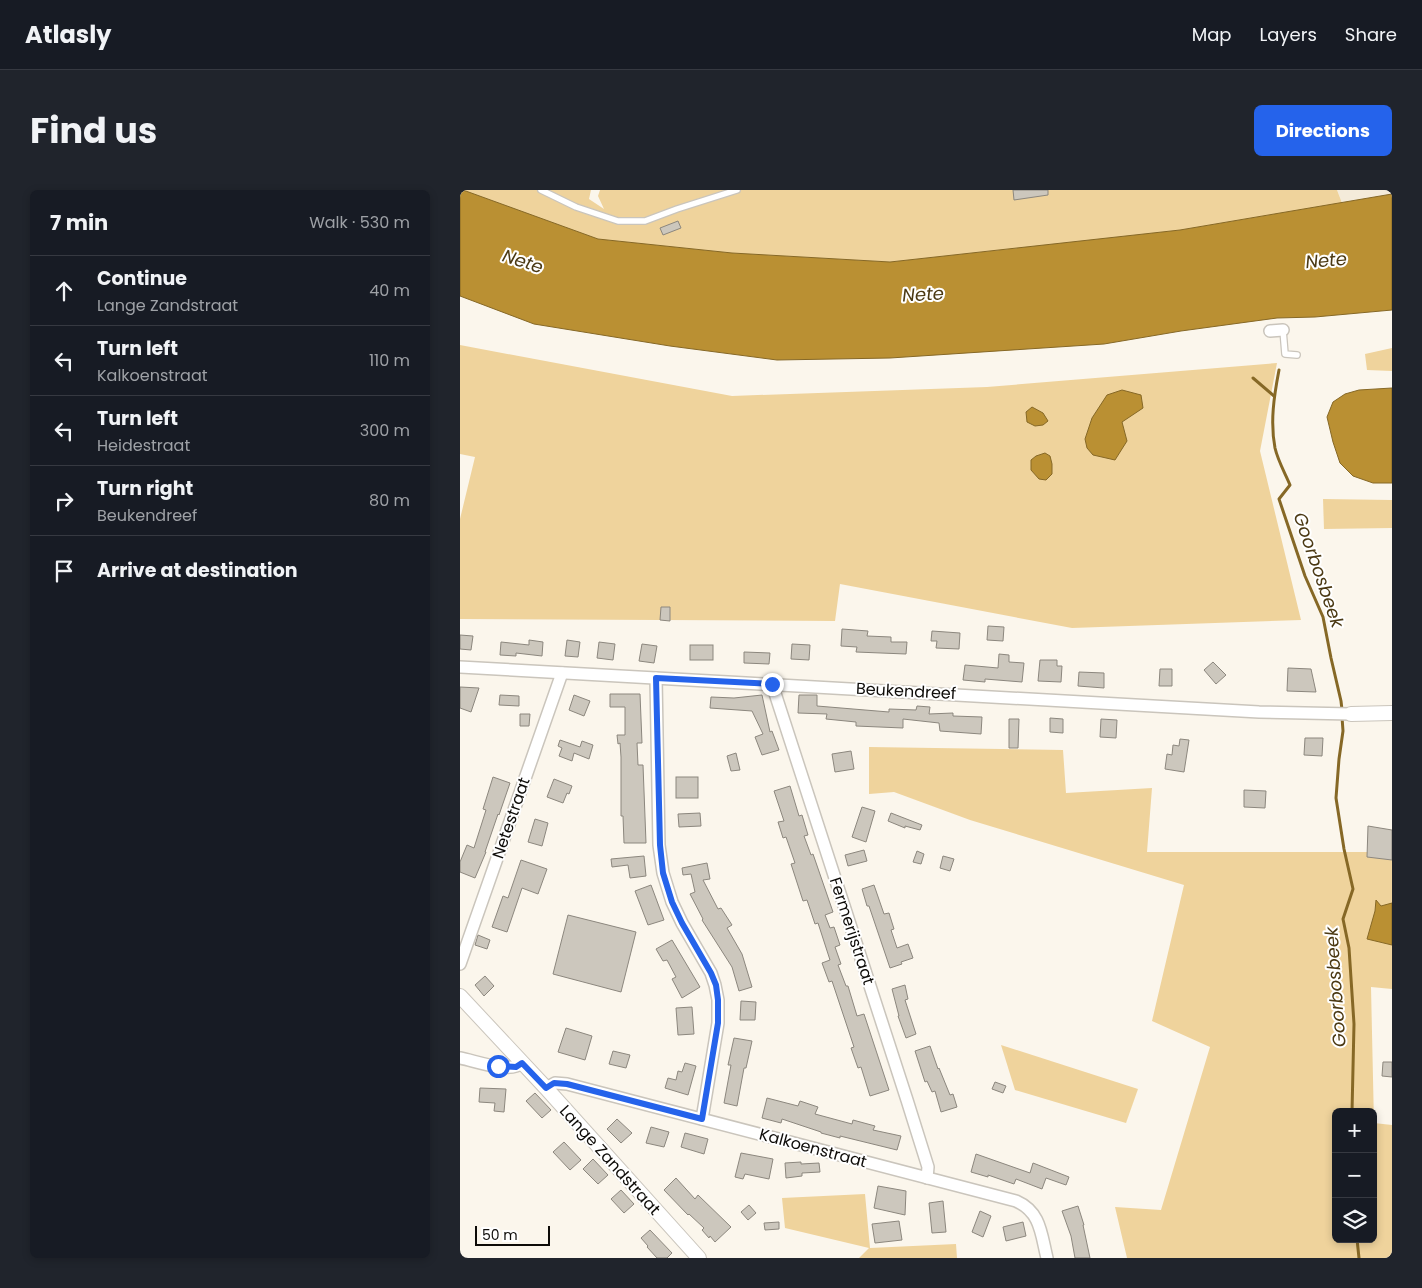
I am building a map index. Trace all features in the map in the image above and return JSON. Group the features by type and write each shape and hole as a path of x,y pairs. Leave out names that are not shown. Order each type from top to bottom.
{"street":[{"path":"1270,331 1283,330"},
{"name":"Beukendreef","path":"460,667 1259,712 1351,714"},
{"name":"Netestraat","path":"460,964 562,673"},
{"path":"656,678 660,845 663,873 672,902 682,923 711,973 716,985 718,1000 718,1023 702,1119"},
{"name":"Fermerijstraat","path":"772,684 928,1167 927,1178"},
{"path":"1351,714 1392,713"},
{"name":"Lange Zandstraat","path":"460,996 546,1088 699,1258"},
{"path":"460,1058 498,1066 516,1067 522,1063"},
{"name":"Kalkoenstraat","path":"546,1088 554,1083 567,1084 1016,1201 1029,1208 1036,1218 1047,1258"}],"lane":[{"path":"541,190 576,208 618,221 645,221 737,190"},
{"path":"1283,330 1285,354 1297,356"}],"shaded area":[{"path":"463,190 591,190 589,199 604,209 598,196 600,190 1337,190 1342,203 1180,230 890,262 732,253 598,239"},
{"path":"1337,190 1392,190 1392,194 1342,203"},
{"path":"460,345 732,396 987,387 1277,363 1260,451 1301,620 1072,628 840,584 835,621 460,619 460,519 475,457 460,454"},
{"path":"1392,348 1392,371 1367,370 1365,354"},
{"path":"1323,499 1392,500 1392,528 1324,529"},
{"path":"869,747 1063,750 1066,793 1152,788 1147,852 1392,852 1392,989 1371,987 1374,1108 1332,1108 1332,1243 1377,1243 1377,1123 1392,1125 1392,1258 1127,1258 1115,1207 1161,1210 1210,1047 1152,1021 1184,885 970,820 894,792 869,794"},
{"path":"1001,1045 1138,1089 1126,1123 1015,1090"},
{"path":"865,1194 870,1248 956,1244 957,1258 859,1258 869,1248 785,1228 782,1198"}],"water":[{"name":"Nete","path":"460,190 598,239 732,253 890,262 1180,230 1392,194 1392,310 1315,317 1277,318 1104,344 890,358 777,360 670,346 534,324 460,296"},
{"path":"1392,388 1392,483 1373,483 1353,476 1340,463 1327,417 1333,402 1345,394 1359,390"},
{"path":"1122,390 1141,395 1143,408 1122,422 1127,441 1115,460 1093,455 1087,448 1085,439 1092,418 1107,395"},
{"path":"1032,407 1043,413 1048,421 1043,425 1035,426 1027,422 1026,412"},
{"path":"1045,453 1050,456 1052,464 1052,474 1046,480 1039,479 1031,470 1031,460"},
{"path":"1376,900 1381,906 1392,903 1392,945 1367,939"}],"building":[{"path":"1013,190 1048,190 1048,195 1014,200"},
{"path":"678,221 681,228 663,235 660,228"},
{"path":"661,607 670,607 670,621 660,620"},
{"path":"988,626 1004,627 1003,641 987,640"},
{"path":"842,629 868,631 867,636 891,637 891,642 907,642 906,654 856,652 857,647 841,646"},
{"path":"932,631 960,633 959,649 936,648 937,641 931,641"},
{"path":"460,635 473,636 471,650 460,649"},
{"path":"529,640 543,642 542,656 516,653 516,656 500,655 501,642 529,645"},
{"path":"567,640 580,642 578,657 565,656"},
{"path":"599,642 615,644 613,660 597,658"},
{"path":"642,644 657,646 654,663 639,661"},
{"path":"792,644 810,645 809,660 791,659"},
{"path":"690,645 713,645 713,660 690,660"},
{"path":"744,652 770,653 769,664 744,663"},
{"path":"999,654 1009,655 1009,662 1024,663 1022,682 985,679 985,682 963,680 965,665 998,668"},
{"path":"1040,660 1057,660 1057,666 1062,666 1061,682 1038,681"},
{"path":"1213,662 1226,675 1216,684 1204,670"},
{"path":"1288,668 1311,669 1316,692 1287,691"},
{"path":"1160,669 1172,669 1172,686 1159,686"},
{"path":"1079,672 1104,673 1104,688 1078,686"},
{"path":"460,687 479,688 471,712 460,708"},
{"path":"610,694 640,694 642,743 637,743 638,765 643,765 646,843 624,843 623,816 621,816 621,757 620,743 618,744 617,735 625,735 625,707 610,707"},
{"path":"500,695 519,696 519,706 499,705"},
{"path":"574,695 590,701 584,716 569,710"},
{"path":"762,695 770,732 772,731 779,750 762,755 755,737 763,734 752,711 710,708 711,697 734,698"},
{"path":"799,695 817,695 817,706 889,712 889,709 916,710 917,706 930,707 929,714 953,713 953,716 982,717 981,734 940,731 939,723 903,719 903,728 856,726 856,722 826,719 827,714 798,713"},
{"path":"520,714 530,714 529,726 520,726"},
{"path":"1050,718 1063,719 1063,733 1050,732"},
{"path":"1009,719 1019,719 1018,748 1009,748"},
{"path":"1101,719 1117,720 1116,738 1100,737"},
{"path":"1305,738 1323,738 1322,756 1304,755"},
{"path":"1180,739 1189,740 1184,772 1165,769 1167,754 1172,755 1173,745 1179,746"},
{"path":"560,740 580,747 582,741 593,745 589,759 574,753 572,761 559,756 562,748 558,746"},
{"path":"851,751 854,769 835,772 832,754"},
{"path":"736,753 740,770 731,771 727,756"},
{"path":"493,777 510,783 475,878 460,872 460,862 467,845 474,848 486,810 483,809"},
{"path":"676,777 698,777 698,798 676,798"},
{"path":"554,779 572,786 563,803 547,797"},
{"path":"790,786 799,816 802,815 808,835 804,836 811,855 813,854 833,912 825,915 830,928 834,927 840,945 835,947 841,964 838,965 846,986 848,986 857,1016 864,1014 889,1090 870,1096 861,1067 858,1068 851,1048 854,1047 832,981 829,982 822,963 830,960 818,923 815,924 807,900 803,901 791,864 795,863 786,837 783,838 778,822 784,821 774,791"},
{"path":"1244,790 1266,791 1265,808 1244,807"},
{"path":"862,807 875,811 866,842 852,837"},
{"path":"700,813 701,826 679,827 678,814"},
{"path":"891,813 922,825 920,830 905,826 905,828 888,821"},
{"path":"535,819 548,823 542,846 528,842"},
{"path":"1368,826 1392,830 1392,860 1367,857"},
{"path":"864,850 867,861 848,866 845,855"},
{"path":"917,851 924,854 921,864 913,862"},
{"path":"644,856 646,876 630,878 628,865 612,867 611,859"},
{"path":"943,856 954,859 950,871 940,868"},
{"path":"521,860 547,869 538,894 522,888 507,932 492,927 503,896 508,898"},
{"path":"707,863 710,879 703,880 718,909 721,908 732,925 727,928 742,954 752,987 739,991 732,967 702,920 690,894 695,892 691,874 683,875 682,868"},
{"path":"651,885 664,920 648,925 635,891"},
{"path":"874,885 884,914 889,913 894,929 891,930 897,948 908,944 913,958 890,968 862,889"},
{"path":"568,915 636,932 621,992 553,974"},
{"path":"478,935 490,940 487,949 475,945"},
{"path":"672,940 700,987 682,998 672,979 676,977 667,960 663,961 656,949"},
{"path":"485,976 494,986 484,996 475,985"},
{"path":"905,985 908,999 905,1000 916,1034 906,1038 898,1016 892,989"},
{"path":"741,1001 756,1002 755,1020 740,1020"},
{"path":"692,1007 694,1034 678,1035 676,1008"},
{"path":"566,1028 592,1036 585,1060 558,1052"},
{"path":"734,1038 752,1041 746,1068 744,1068 737,1106 724,1103 731,1065 728,1065"},
{"path":"930,1046 938,1069 950,1095 953,1094 957,1107 941,1112 935,1091 932,1092 927,1081 925,1082 915,1051"},
{"path":"613,1051 630,1055 626,1068 609,1064"},
{"path":"1383,1062 1392,1062 1392,1077 1382,1076"},
{"path":"685,1063 696,1066 688,1095 665,1088 668,1078 676,1080 678,1071 682,1072"},
{"path":"995,1082 1006,1086 1003,1093 992,1089"},
{"path":"480,1088 506,1089 504,1112 494,1111 495,1103 479,1102"},
{"path":"535,1093 551,1110 542,1118 526,1101"},
{"path":"767,1098 798,1106 800,1101 818,1107 815,1114 852,1124 853,1120 875,1126 873,1130 901,1136 897,1150 821,1133 782,1119 781,1123 762,1118"},
{"path":"617,1119 632,1133 621,1143 607,1129"},
{"path":"651,1127 669,1132 664,1147 646,1143"},
{"path":"685,1133 708,1139 704,1154 681,1147"},
{"path":"564,1142 581,1160 570,1170 553,1152"},
{"path":"741,1153 773,1159 769,1179 745,1174 743,1179 735,1177"},
{"path":"976,1154 1030,1173 1033,1163 1069,1177 1066,1185 1046,1178 1042,1189 1016,1179 1014,1184 988,1175 988,1177 971,1172"},
{"path":"593,1159 608,1175 598,1184 583,1169"},
{"path":"801,1162 801,1164 819,1163 820,1172 802,1173 802,1176 786,1178 785,1163"},
{"path":"676,1178 695,1199 698,1195 731,1227 715,1242 702,1230 704,1228 688,1215 664,1190"},
{"path":"878,1186 906,1191 905,1215 874,1208"},
{"path":"621,1190 634,1204 624,1213 611,1199"},
{"path":"943,1201 946,1232 932,1233 929,1203"},
{"path":"749,1205 756,1213 748,1220 741,1212"},
{"path":"1078,1206 1084,1225 1090,1258 1075,1258 1071,1236 1062,1211"},
{"path":"980,1211 991,1216 983,1237 972,1232"},
{"path":"899,1221 902,1240 875,1243 872,1224"},
{"path":"779,1222 779,1229 765,1230 764,1223"},
{"path":"1023,1222 1026,1236 1006,1241 1003,1227"},
{"path":"650,1230 672,1253 667,1258 657,1258 641,1238"}],"waterway":[{"name":"Goorbosbeek","path":"1279,370 1273,409 1273,428 1275,448 1290,485 1279,499 1305,576 1323,617 1342,710"},
{"path":"1253,378 1274,396"},
{"name":"Goorbosbeek","path":"1342,717 1343,731 1336,798 1344,849 1353,889 1343,919 1349,948 1354,1024 1352,1108"},
{"name":"Goorbosbeek","path":"1357,1243 1359,1258"}],"route":[{"path":"498,1066 512,1068 522,1063 546,1088 554,1083 567,1084 702,1119 718,1023 718,1000 716,985 711,973 682,923 665,884 660,845 656,678 772,684"}]}
